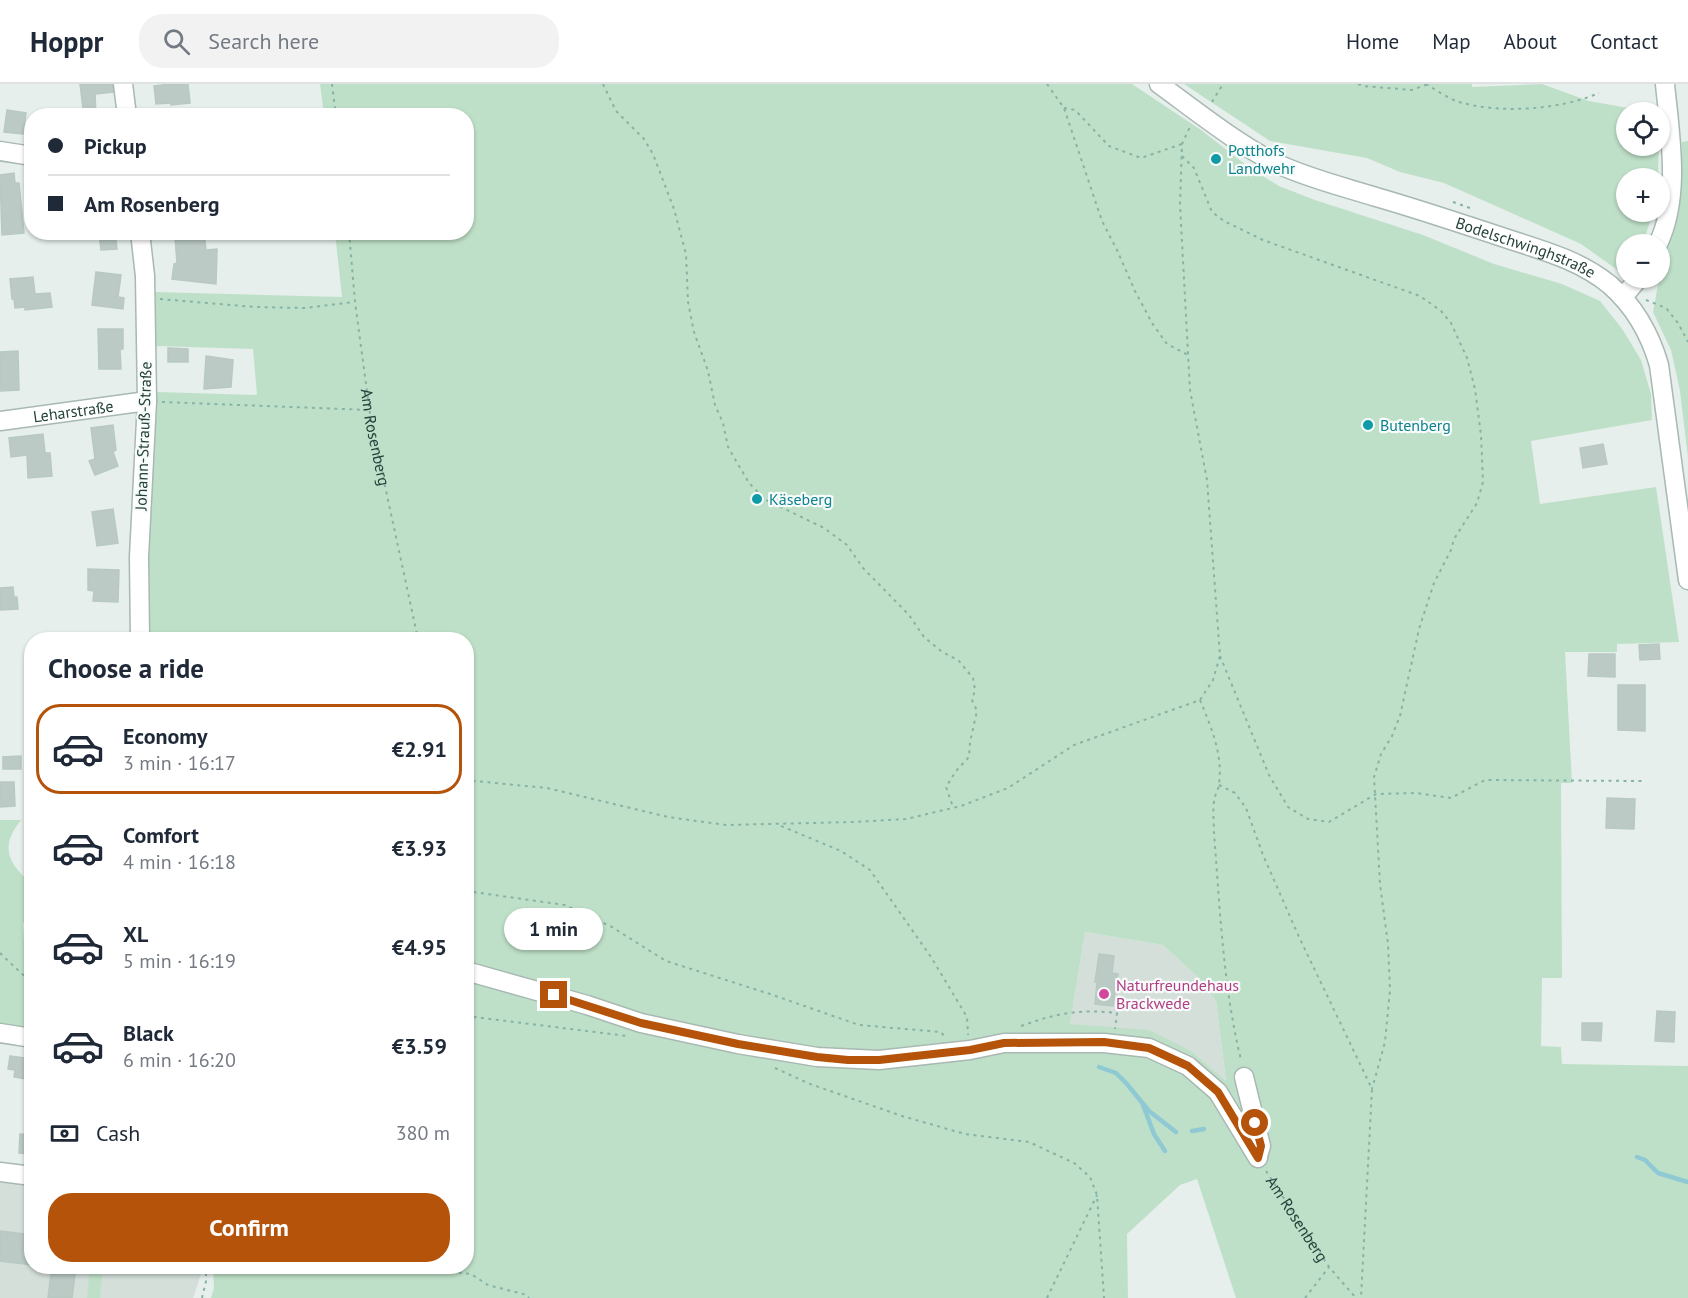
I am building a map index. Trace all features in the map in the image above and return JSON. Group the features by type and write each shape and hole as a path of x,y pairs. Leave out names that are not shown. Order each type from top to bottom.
{"street":[{"path":"123,84 126,108"},
{"name":"Bodelschwinghstraße","path":"1159,84 1243,144 1279,165 1309,177 1564,257 1599,277 1616,283"},
{"path":"1661,234 1666,220 1671,186 1671,148 1665,84"},
{"path":"0,152 24,155"},
{"name":"Johann-Strauß-Straße","path":"140,632 139,558 147,401 145,298 141,240"},
{"name":"Bodelschwinghstraße","path":"1631,288 1659,365 1688,580"},
{"name":"Leharstraße","path":"0,421 147,401"},
{"name":"Am Rosenberg","path":"474,973 577,1002 641,1023 738,1044 817,1057 879,1060 1004,1043 1104,1042 1149,1048 1188,1066 1218,1092 1258,1158"},
{"path":"0,1033 24,1037"},
{"path":"1244,1077 1261,1146 1258,1158"},
{"path":"0,1172 24,1175"}],"path":[{"path":"332,84 335,108"},
{"path":"603,84 616,111 644,139 674,209 686,254 688,302 694,332 708,371 715,405 723,423 728,447 749,483 766,500 824,528 847,545 863,568 909,615 924,637 959,662 973,678 975,690 972,700 977,711 969,757 946,787 953,807"},
{"path":"1047,84 1064,108 1102,221 1135,291 1152,323 1167,344 1188,355"},
{"path":"1222,84 1215,100 1188,129 1182,144 1180,205 1190,390 1207,480 1220,656 1269,775 1288,807 1308,819 1329,822 1376,794 1416,793 1451,798 1485,780 1642,781"},
{"path":"1358,84 1413,90 1427,84 1458,102 1508,110 1580,102 1599,93"},
{"path":"1064,108 1075,110 1109,146 1141,158 1182,144"},
{"path":"1182,156 1194,168 1212,212 1224,220 1263,240 1420,296 1441,311 1451,324 1467,358 1481,435 1483,482 1478,503 1454,539 1451,550 1434,583 1419,630 1400,716 1381,754 1374,777 1380,884 1388,944 1390,990 1385,1042 1372,1089 1361,1298"},
{"name":"Am Rosenberg","path":"350,240 369,410 416,632"},
{"path":"1631,288 1642,299 1666,308 1678,323 1688,342"},
{"path":"145,298 295,308 355,302"},
{"path":"147,401 369,410"},
{"path":"474,781 548,788 668,817 726,825 906,819 953,807 1008,788 1074,745 1200,700 1213,680 1220,656"},
{"path":"1200,700 1215,735 1219,761 1219,785 1214,799 1214,831 1220,919 1234,1034 1244,1077"},
{"path":"1219,785 1235,793 1246,808 1263,855 1299,937 1372,1089"},
{"path":"779,825 841,851 870,870 931,957 967,1017 964,1050"},
{"path":"474,892 565,905 612,927 666,962 770,994 859,1026 940,1032 964,1050"},
{"path":"0,953 24,975"},
{"path":"1019,1027 1053,1015 1090,1010 1117,1013"},
{"path":"474,1017 632,1037"},
{"path":"810,1084 902,1116 965,1134 1029,1142 1074,1163 1090,1177 1097,1195 1104,1298"},
{"name":"Am Rosenberg","path":"1258,1158 1329,1267 1356,1298"},
{"path":"1047,1298 1097,1195"},
{"path":"1305,1298 1329,1267"},
{"path":"202,1298 206,1274"},
{"path":"471,1274 488,1284 527,1295 529,1298"}],"shaded area":[{"path":"1085,932 1163,945 1200,979 1216,1001 1226,1082 1191,1051 1070,1024"},
{"path":"0,1178 24,1181 24,1274 201,1274 193,1298 0,1298"}],"green space":[{"path":"320,84 1132,84 1201,130 1251,169 1279,186 1423,235 1494,264 1562,284 1600,301 1623,330 1641,360 1651,394 1652,420 1531,441 1540,504 1656,487 1679,642 1617,644 1617,652 1565,652 1572,783 1561,783 1562,978 1542,978 1541,1046 1561,1047 1562,1064 1688,1066 1688,1298 1236,1298 1197,1179 1180,1185 1127,1234 1128,1298 211,1298 214,1288 213,1274 474,1274 474,632 150,632 148,556 157,392 257,395 253,349 156,346 155,292 342,297 336,240 474,240 474,108 323,108","holes":["1085,932 1163,945 1200,979 1216,1001 1226,1081 1191,1051 1149,1030 1070,1024"]},
{"path":"1184,84 1472,84 1472,87 1542,84 1589,101 1616,106 1616,156 1659,156 1658,168 1616,168 1616,222 1650,222 1646,234 1616,234 1616,269 1581,244 1444,183 1400,172 1367,158 1270,141"},
{"path":"1688,141 1688,458 1680,391 1671,350 1653,312 1657,288 1670,288 1670,239 1679,211 1682,142"},
{"path":"0,820 21,820 10,838 9,854 16,868 24,877 24,1028 0,1023"},
{"path":"89,1274 102,1274 100,1298 87,1298"}],"building":[{"path":"80,84 112,84 113,92 95,94 96,108 83,108"},
{"path":"188,84 190,103 156,104 154,86"},
{"path":"7,110 24,113 23,134 4,132"},
{"path":"14,173 15,183 19,183 24,233 2,235 0,175"},
{"path":"100,240 116,240 117,249 101,250"},
{"path":"175,240 205,240 206,250 217,249 216,284 172,279 174,264 177,263"},
{"path":"96,272 121,275 118,297 124,298 123,309 92,305"},
{"path":"33,277 35,294 50,293 52,307 25,310 25,307 15,308 10,279"},
{"path":"98,329 123,329 123,349 120,349 121,369 99,369"},
{"path":"168,348 188,349 188,362 168,362"},
{"path":"18,351 19,390 0,391 0,352"},
{"path":"206,356 233,360 231,387 204,389"},
{"path":"113,425 116,450 113,452 118,466 95,475 89,461 95,459 91,428"},
{"path":"43,434 45,453 50,453 52,476 28,478 27,455 11,457 9,438"},
{"path":"1603,444 1607,464 1583,468 1580,448"},
{"path":"113,509 118,543 97,546 92,512"},
{"path":"88,569 119,570 118,602 93,601 94,591 88,590"},
{"path":"13,587 18,609 0,610 0,588"},
{"path":"1659,644 1660,659 1640,660 1639,645"},
{"path":"1589,654 1615,654 1615,677 1588,676"},
{"path":"1618,685 1645,685 1645,731 1618,730"},
{"path":"21,756 21,769 3,769 3,757"},
{"path":"0,782 14,782 15,806 0,807"},
{"path":"1607,798 1635,799 1634,829 1606,828"},
{"path":"1099,954 1114,956 1112,973 1118,974 1113,1006 1095,1004"},
{"path":"1657,1011 1675,1012 1674,1042 1655,1041"},
{"path":"1582,1023 1602,1023 1601,1041 1582,1040"},
{"path":"10,1056 24,1058 24,1079 14,1077 15,1070 8,1069"},
{"path":"20,1134 24,1134 24,1153 19,1153"},
{"path":"0,1231 24,1234 24,1264 0,1261"},
{"path":"51,1274 75,1274 72,1298 48,1298"}],"waterway":[{"path":"1099,1067 1116,1073 1149,1111 1176,1132"},
{"path":"1143,1105 1154,1134 1165,1151"},
{"path":"1192,1131 1204,1129"},
{"path":"1637,1157 1645,1160 1658,1173 1688,1182"}],"place":[{"name":"Potthofs Landwehr","path":"1216,159"},
{"name":"Butenberg","path":"1368,425"},
{"name":"Käseberg","path":"757,499"},
{"name":"Naturfreundehaus Brackwede","path":"1104,994"}],"route":[{"path":"554,995 641,1023 738,1044 848,1060 879,1060 970,1050 1004,1043 1104,1042 1149,1048 1188,1066 1218,1092 1258,1158 1261,1146 1255,1123"}]}
